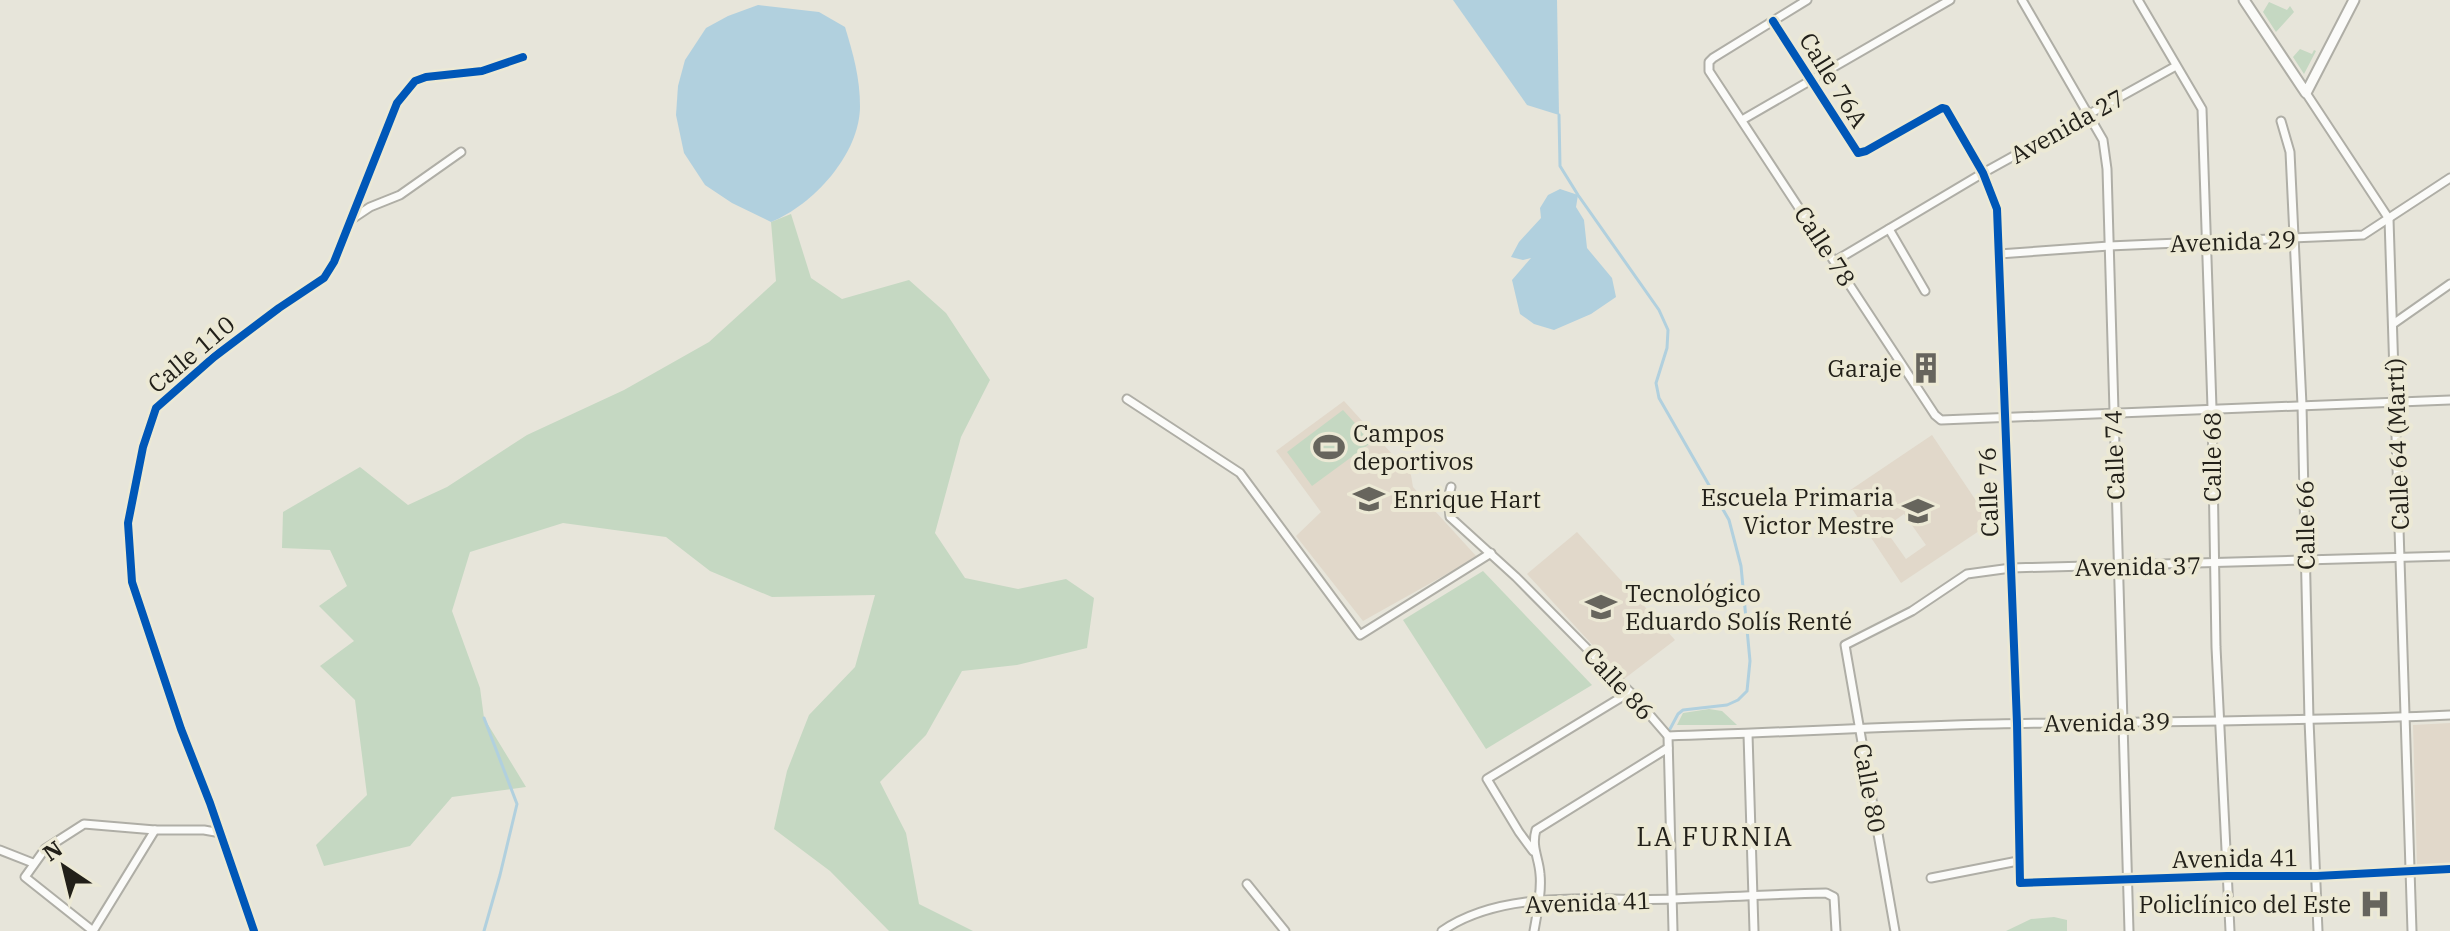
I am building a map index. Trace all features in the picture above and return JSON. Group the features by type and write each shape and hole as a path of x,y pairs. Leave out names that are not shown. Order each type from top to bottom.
{"street":[{"path":"1773,21 1807,0"},
{"path":"1742,120 1950,0"},
{"name":"Calle 74","path":"2022,0 2103,140 2107,169 2129,931"},
{"name":"Calle 68","path":"2138,0 2202,109 2212,408 2213,564 2230,931"},
{"path":"2244,0 2389,219"},
{"path":"2306,93 2354,0"},
{"name":"Calle 78","path":"1773,21 1713,58 1709,62 1709,71 1935,415 1941,420 2004,418"},
{"name":"Calle 76A","path":"1773,21 1858,153 1942,108 1949,111"},
{"name":"Calle 110","path":"254,931 132,582 128,523 143,447 156,408 214,357 324,278 334,262 397,103 415,81 482,71 523,57"},
{"name":"Avenida 27","path":"1835,261 1983,173 2176,66"},
{"name":"Calle 76","path":"1949,111 1983,173 1997,209 2017,723 2020,883"},
{"name":"Calle 66","path":"2281,121 2290,152 2302,405 2309,720 2318,931"},
{"path":"350,220 370,207 400,195 461,152"},
{"name":"Avenida 29","path":"1999,254 2363,235 2450,178"},
{"name":"Calle 64 (Martí)","path":"2389,219 2412,931"},
{"path":"1889,229 1925,291"},
{"path":"2393,324 2450,284"},
{"path":"1127,399 1240,473 1360,635 1491,553"},
{"path":"2004,418 2450,400"},
{"name":"Calle 86","path":"1451,487 1448,498 1450,517 1491,553 1630,692 1668,736 1673,931"},
{"name":"Avenida 37","path":"1845,645 1912,611 1967,574 2011,568 2450,556"},
{"name":"Calle 80","path":"1845,645 1895,931"},
{"path":"1535,853 1487,779 1630,692"},
{"name":"Avenida 39","path":"1668,736 1860,727 2450,715"},
{"path":"1748,734 1754,931"},
{"path":"1534,931 1541,873 1535,853 1536,830 1668,748"},
{"path":"155,830 93,931 25,877 45,849 84,824 221,833"},
{"path":"0,850 33,863"},
{"path":"1931,878 2018,861"},
{"name":"Avenida 41","path":"2020,883 2317,876 2450,869"},
{"path":"1247,884 1285,931"},
{"name":"Avenida 41","path":"1442,931 1458,920 1485,910 1538,900 1826,893 1834,897 1836,931"}],"shaded area":[{"name":"Enrique Hart","path":"1344,401 1411,475 1413,487 1477,557 1363,621 1296,536 1321,512 1276,451"},
{"name":"Escuela Primaria Victor Mestre","path":"1932,435 1991,523 1901,583 1843,495","holes":["1904,514 1926,545 1906,559 1884,528"]},
{"name":"Tecnológico Eduardo Solís Renté","path":"1577,532 1675,640 1624,679 1527,574"},
{"path":"2450,723 2450,863 2417,866 2413,725"}],"green space":[{"path":"2269,2 2287,10 2290,6 2294,12 2276,32 2263,12"},
{"path":"2300,49 2312,54 2316,51 2304,74 2293,57"},
{"path":"791,214 811,278 842,299 909,280 946,313 990,380 961,437 935,533 965,578 1018,589 1066,579 1094,598 1087,648 1017,665 962,671 926,735 880,782 906,833 919,904 973,931 889,931 830,871 774,829 787,771 809,715 855,667 875,595 772,597 710,571 666,537 563,523 470,552 452,611 480,688 484,718 526,787 452,797 410,846 324,866 316,845 367,795 355,700 320,666 354,641 319,606 347,586 330,550 282,548 283,512 360,467 408,505 447,487 527,435 624,390 709,342 776,281 771,222"},
{"name":"Campos deportivos","path":"1343,410 1372,442 1312,486 1287,452"},
{"path":"1483,571 1592,685 1486,749 1403,620"},
{"path":"1709,709 1722,711 1737,725 1677,725 1683,713"},
{"path":"2054,917 2067,920 2067,931 2006,931 2031,919"}],"water":[{"path":"1453,0 1557,0 1559,115 1527,105"},
{"path":"758,5 819,12 845,27 856,66 860,96 858,124 852,142 831,176 803,203 771,222 732,203 705,185 684,153 676,115 678,86 685,60 706,28"},
{"path":"1560,189 1578,195 1576,207 1584,220 1587,248 1612,278 1616,297 1591,314 1554,330 1534,324 1520,314 1512,280 1531,258 1511,257 1519,242 1541,218 1540,208 1548,195"}],"waterway":[{"path":"1559,115 1560,166 1659,310 1668,330 1667,348 1656,383 1659,398 1729,520 1741,566 1750,661 1747,691 1727,705 1683,710 1670,729"},
{"path":"484,718 517,804 484,931"}],"cycle path":[{"path":"1773,21 1858,153 1942,108 1946,109 1983,173 1997,209 2017,723 2020,883 2317,876 2450,869"},
{"path":"254,931 132,582 128,523 143,447 156,408 214,357 324,278 334,262 397,103 415,81 482,71 523,57"}],"place":[{"name":"Garaje","path":"1926,368"},
{"name":"Campos deportivos","path":"1329,447"},
{"name":"Enrique Hart","path":"1369,499"},
{"name":"Escuela Primaria Victor Mestre","path":"1918,511"},
{"name":"Tecnológico Eduardo Solís Renté","path":"1601,607"},
{"name":"Policlínico del Este","path":"2375,904"}],"district":[{"name":"LA FURNIA","path":"1715,836"}]}
